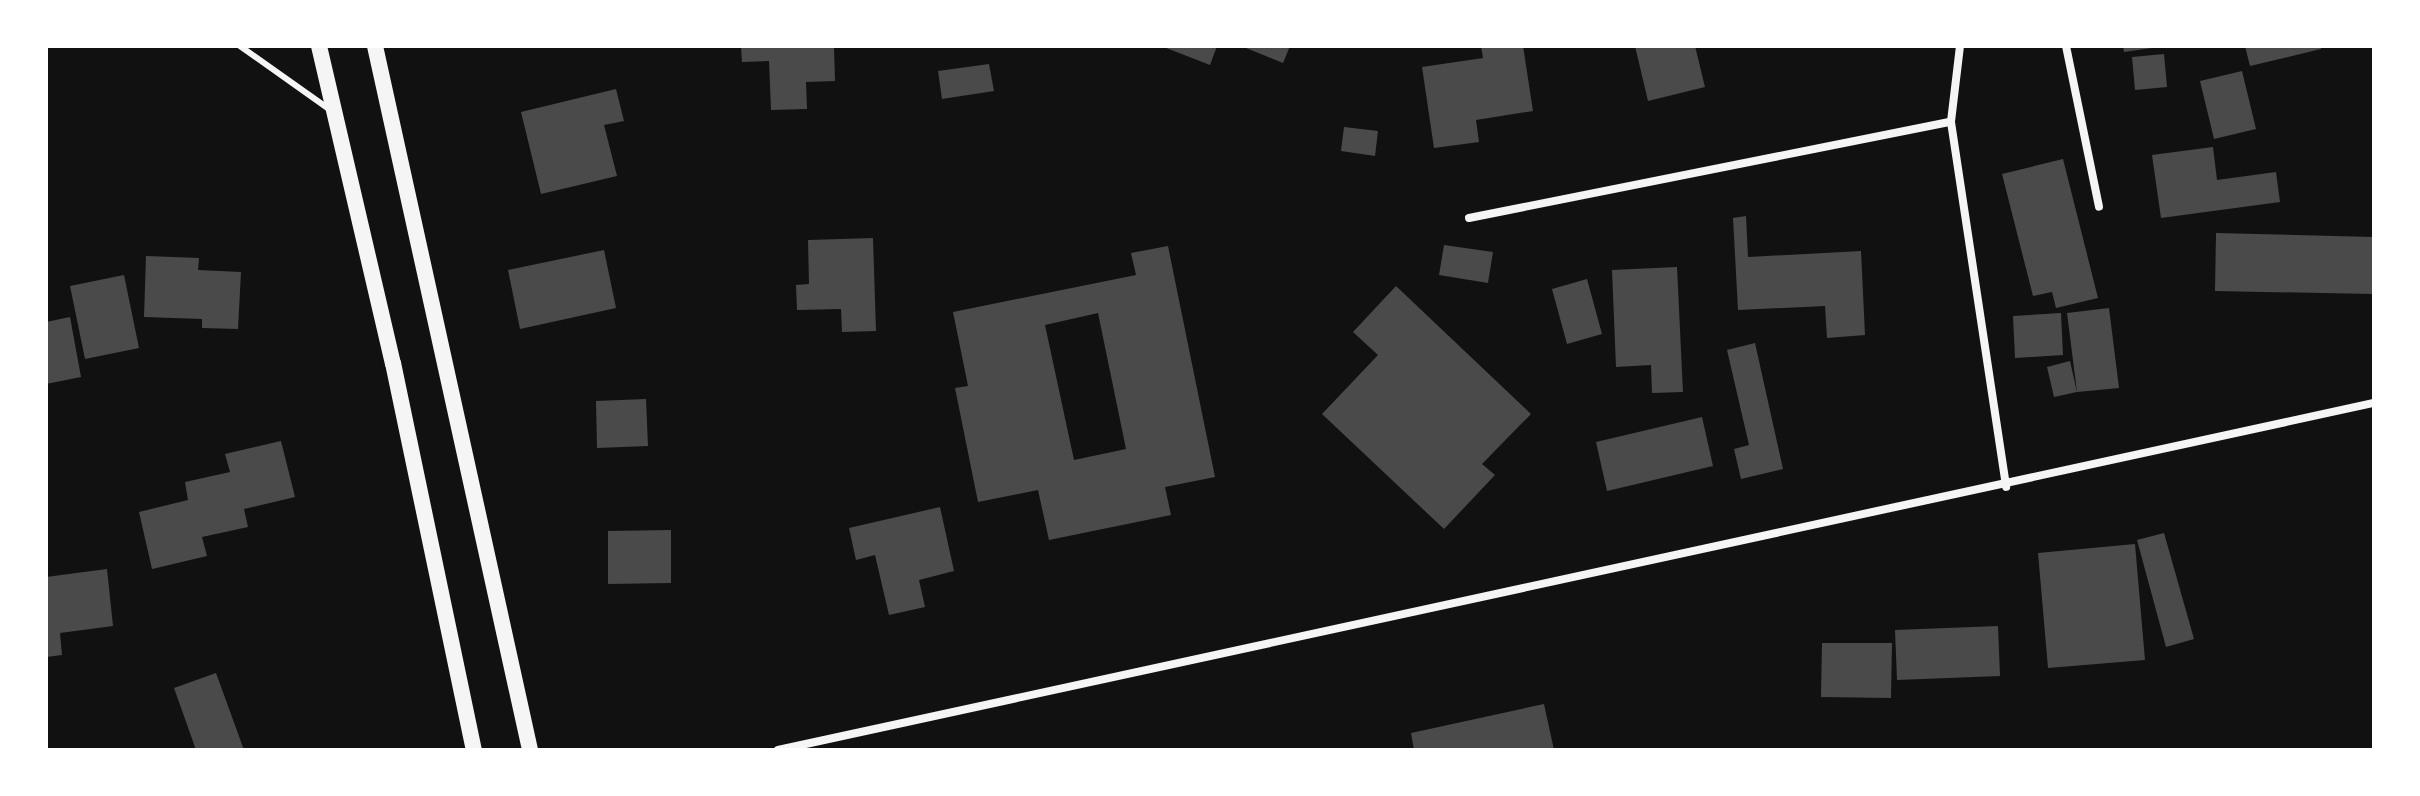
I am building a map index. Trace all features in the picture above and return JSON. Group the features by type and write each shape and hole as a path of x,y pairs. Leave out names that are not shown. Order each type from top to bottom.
{"main road":[{"path":"319,46 474,750"},
{"path":"375,46 530,750"}],"street":[{"path":"1960,46 1951,122 2006,487"},
{"path":"2066,46 2099,207"},
{"path":"1469,218 1951,122"},
{"path":"778,750 2006,487 2374,403"}],"lane":[{"path":"240,46 335,113"}],"building":[{"path":"741,46 834,46 835,81 806,82 807,109 771,110 769,61 742,62"},
{"path":"1161,46 1217,46 1210,65"},
{"path":"1241,46 1290,46 1283,63"},
{"path":"1481,46 1523,46 1533,111 1476,120 1479,142 1434,148 1422,67 1483,58"},
{"path":"1635,46 1695,46 1705,87 1648,101"},
{"path":"2123,46 2152,46 2152,48 2124,52"},
{"path":"2245,46 2320,46 2321,49 2250,66"},
{"path":"2164,54 2167,87 2135,90 2132,57"},
{"path":"989,64 994,91 942,99 938,71"},
{"path":"2242,71 2256,129 2214,139 2200,81"},
{"path":"616,89 624,121 604,125 617,176 541,194 521,112"},
{"path":"1344,127 1378,131 1375,156 1341,151"},
{"path":"2213,147 2217,180 2276,172 2280,202 2161,218 2152,155"},
{"path":"2063,159 2098,298 2056,308 2052,292 2033,296 2002,174"},
{"path":"1746,216 1748,257 1861,251 1865,335 1827,338 1825,306 1738,310 1733,218"},
{"path":"2216,233 2374,237 2374,294 2215,291"},
{"path":"873,238 876,331 842,332 841,309 797,310 796,285 809,284 808,240"},
{"path":"1444,245 1493,252 1488,283 1439,275"},
{"path":"1168,246 1215,477 1165,487 1171,515 1049,540 1038,490 978,502 955,388 968,386 953,312 1136,275 1131,253","holes":["1098,313 1126,449 1074,460 1045,325"]},
{"path":"604,250 616,308 520,329 508,270"},
{"path":"146,256 199,258 198,270 241,272 238,329 202,328 202,319 144,317"},
{"path":"1677,267 1683,392 1652,393 1651,365 1616,367 1612,270"},
{"path":"124,275 139,348 85,359 70,286"},
{"path":"1587,279 1602,334 1567,344 1552,289"},
{"path":"1396,286 1531,414 1482,464 1495,475 1444,529 1322,414 1378,355 1353,332"},
{"path":"2109,308 2119,388 2077,392 2067,313"},
{"path":"2061,313 2063,355 2015,358 2013,316"},
{"path":"70,317 81,377 46,384 46,322"},
{"path":"1755,343 1783,469 1741,479 1734,449 1749,445 1727,350"},
{"path":"2070,361 2077,392 2054,397 2047,367"},
{"path":"646,399 648,446 597,448 596,401"},
{"path":"1702,417 1713,466 1607,491 1596,442"},
{"path":"281,441 295,497 244,509 248,527 202,537 207,556 152,569 139,512 188,500 185,482 230,472 225,454"},
{"path":"940,507 954,571 919,580 925,607 889,615 875,555 856,560 849,528"},
{"path":"671,530 671,583 608,584 608,531"},
{"path":"2164,533 2194,639 2166,647 2137,540"},
{"path":"2135,544 2145,660 2048,668 2038,553"},
{"path":"107,569 113,626 60,633 62,655 46,657 46,577"},
{"path":"1998,626 2000,676 1897,680 1895,630"},
{"path":"1822,643 1892,643 1891,698 1821,697"},
{"path":"216,673 244,750 196,750 174,688"},
{"path":"1544,704 1554,750 1414,750 1411,733"}]}
